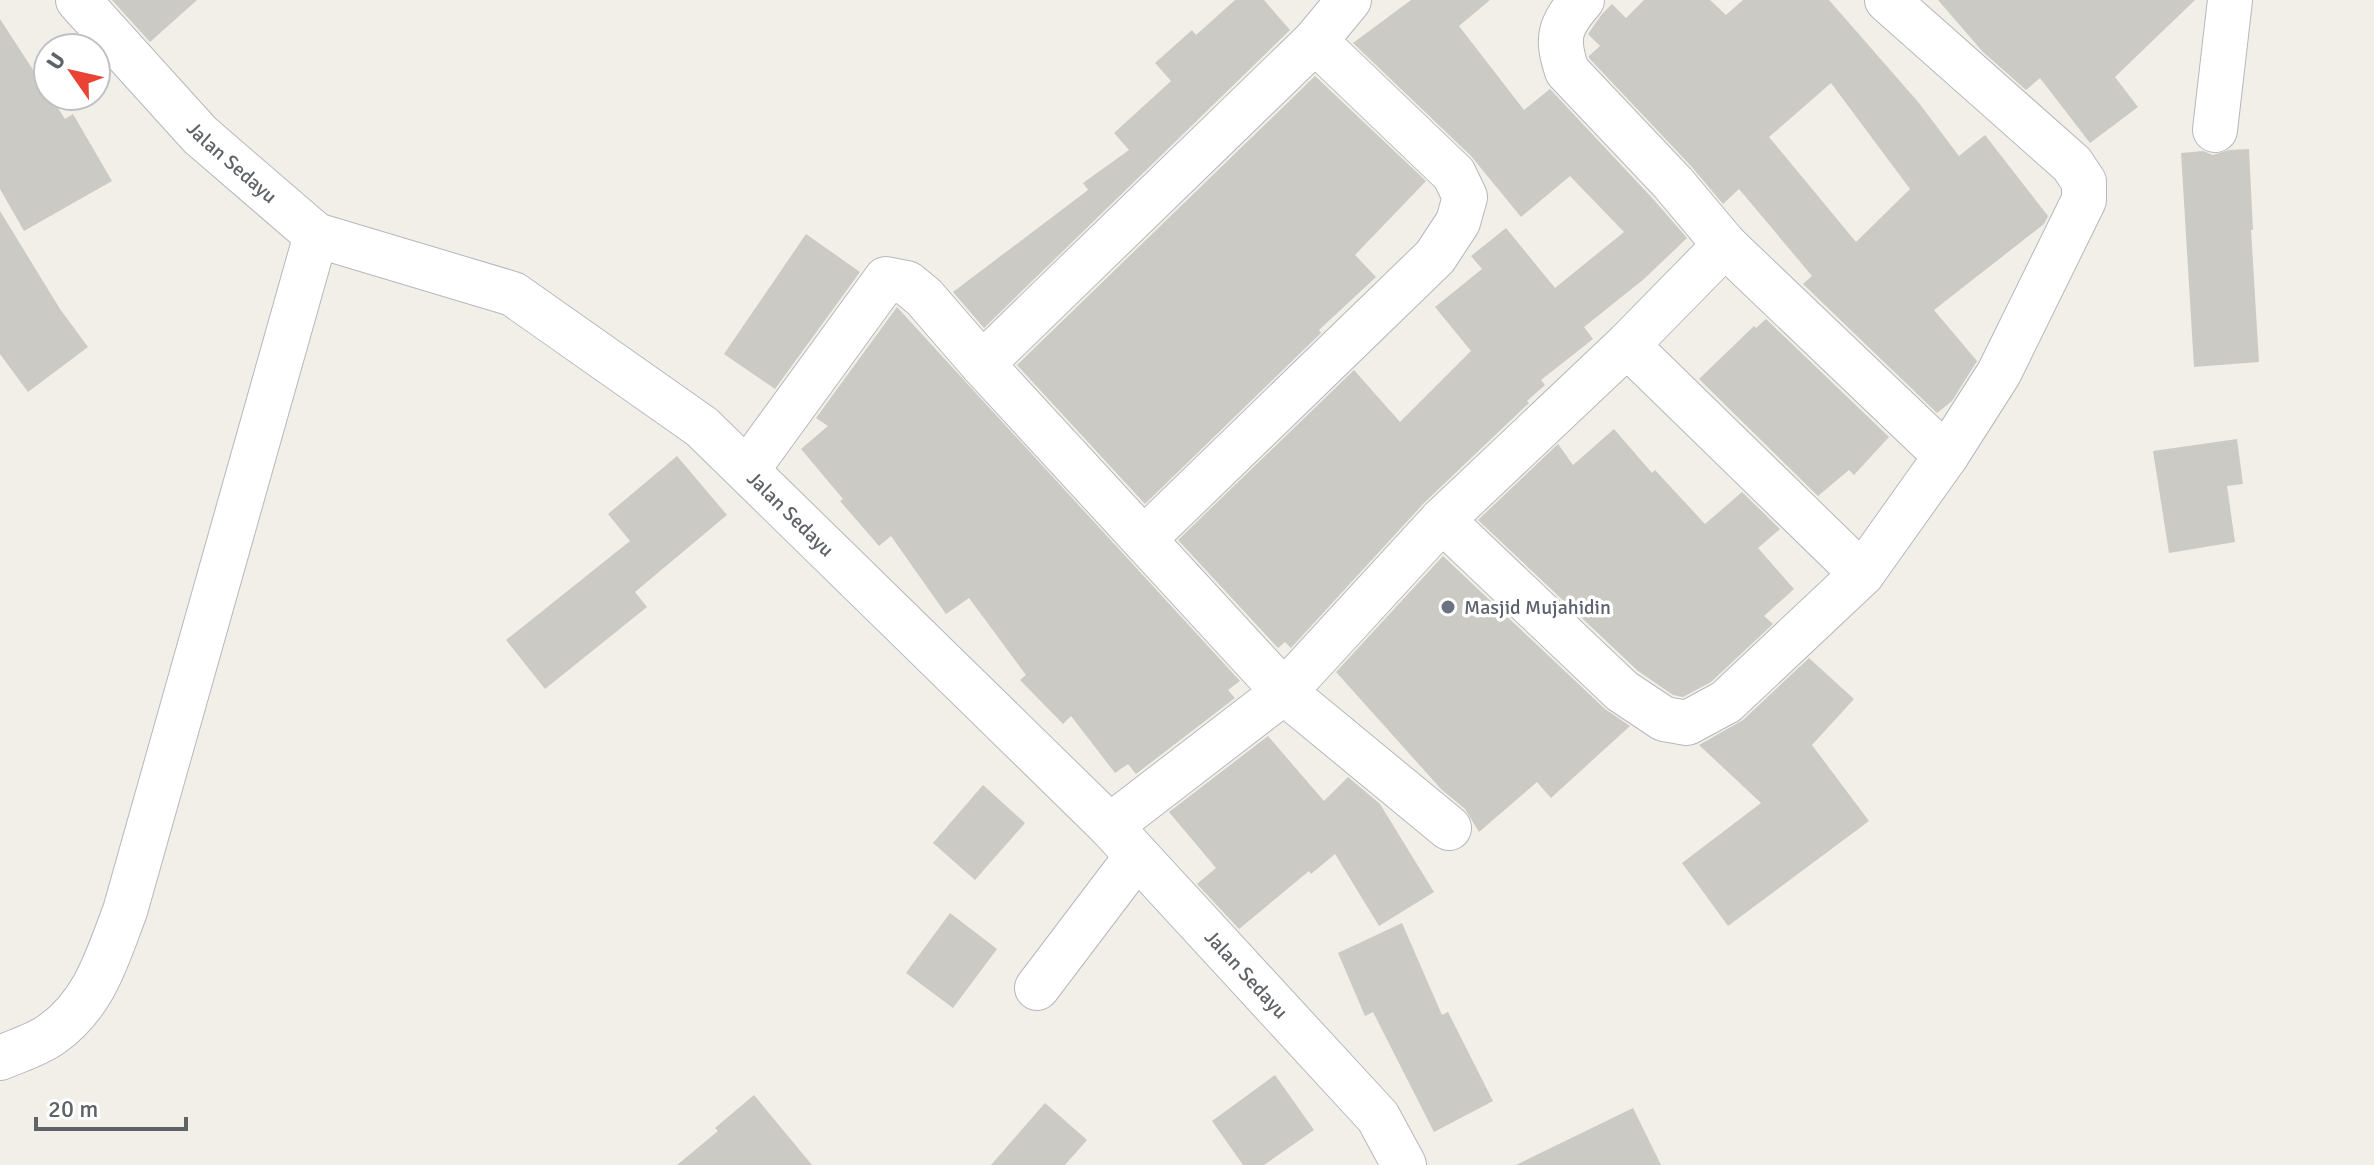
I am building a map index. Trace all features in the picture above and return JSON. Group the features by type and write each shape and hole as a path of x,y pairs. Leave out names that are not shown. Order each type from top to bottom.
{"street":[{"name":"Jalan Sedayu","path":"78,0 200,135 316,235 513,294 702,427 1124,841 1378,1117 1404,1165"},
{"path":"982,364 1315,41 1349,0"},
{"path":"1442,520 1622,691 1664,719 1687,723 1726,702 1862,574 1946,456 1999,373 2084,200 2084,182 2072,164 1887,0"},
{"path":"2215,130 2230,0"},
{"path":"1561,9 1560,50 1567,71 1673,183 1725,245 1946,456"},
{"path":"1144,539 1435,257 1458,222 1465,197 1454,174 1315,41"},
{"path":"0,1058 50,1036 84,1004 106,963 125,911 316,235"},
{"path":"1037,988 1124,841 1284,692 1442,520 1627,345 1725,245"},
{"path":"747,470 886,279 907,283 924,297 1284,692 1449,828"},
{"path":"1627,345 1862,574"}],"building":[{"path":"112,0 197,0 150,42"},
{"path":"1235,0 1264,0 1290,30 984,328 953,292 1088,190 1083,183 1129,150 1114,133 1171,81 1155,63 1192,30 1196,35"},
{"path":"1411,0 1490,0 1459,26 1524,110 1550,89 1687,238 1644,279 1584,327 1593,339 1541,380 1545,385 1527,401 1529,403 1424,503 1291,648 1285,642 1278,648 1178,540 1354,370 1400,422 1471,351 1435,307 1482,269 1471,256 1506,228 1555,288 1624,232 1570,176 1521,217 1471,156 1353,43"},
{"path":"1644,0 1710,0 1726,15 1743,0 1829,0 1919,103 1959,156 1985,135 2048,216 2044,224 1934,310 1977,361 1952,401 1937,413 1803,284 1812,276 1739,189 1723,204 1589,58 1600,46 1588,34 1602,14 1612,4 1626,18","holes":["1831,83 1910,189 1856,242 1769,137"]},
{"path":"1938,0 2195,0 2115,77 2138,107 2090,143 2040,78 2026,90 1983,52"},
{"path":"0,19 32,68 32,112 60,112 65,119 73,114 112,181 24,231 0,189"},
{"path":"1315,76 1426,181 1355,255 1376,277 1145,504 1017,365"},
{"path":"2249,149 2259,362 2194,367 2181,153 2203,151 2213,155"},
{"path":"0,211 60,309 88,347 28,392 0,354"},
{"path":"806,234 860,272 775,389 724,354"},
{"path":"897,307 1240,681 1228,690 1235,698 1136,774 1128,764 1115,773 1071,716 1063,724 1020,680 1026,675 969,598 946,614 891,536 879,546 801,449 828,426 816,418"},
{"path":"1766,319 1889,437 1854,475 1849,470 1818,496 1699,379 1754,326 1756,328"},
{"path":"1614,429 1652,473 1655,470 1705,524 1742,492 1780,529 1758,548 1794,589 1764,616 1773,624 1711,682 1683,697 1673,695 1638,671 1478,520 1558,444 1573,465"},
{"path":"2237,439 2243,484 2227,486 2235,542 2169,553 2153,451"},
{"path":"677,456 727,515 635,592 647,607 545,689 506,640 630,541 608,514"},
{"path":"1443,556 1605,709 1630,726 1551,798 1537,782 1479,832 1465,809 1441,789 1336,672"},
{"path":"1809,658 1854,699 1812,745 1869,821 1728,926 1682,863 1761,803 1699,745 1743,720"},
{"path":"1268,736 1324,801 1348,777 1380,804 1434,892 1379,926 1335,854 1311,874 1309,871 1239,929 1197,884 1216,868 1169,812"},
{"path":"983,785 1025,823 975,880 933,843"},
{"path":"950,913 997,949 953,1008 906,973"},
{"path":"1402,923 1442,1015 1448,1012 1493,1101 1434,1132 1373,1012 1365,1016 1338,953"},
{"path":"1275,1075 1314,1130 1264,1165 1243,1165 1212,1121"},
{"path":"754,1095 812,1165 677,1165 718,1131 715,1128"},
{"path":"1045,1103 1087,1140 1065,1165 991,1165"},
{"path":"1633,1108 1661,1165 1516,1165"}],"place":[{"name":"Masjid Mujahidin","path":"1448,607"}]}
